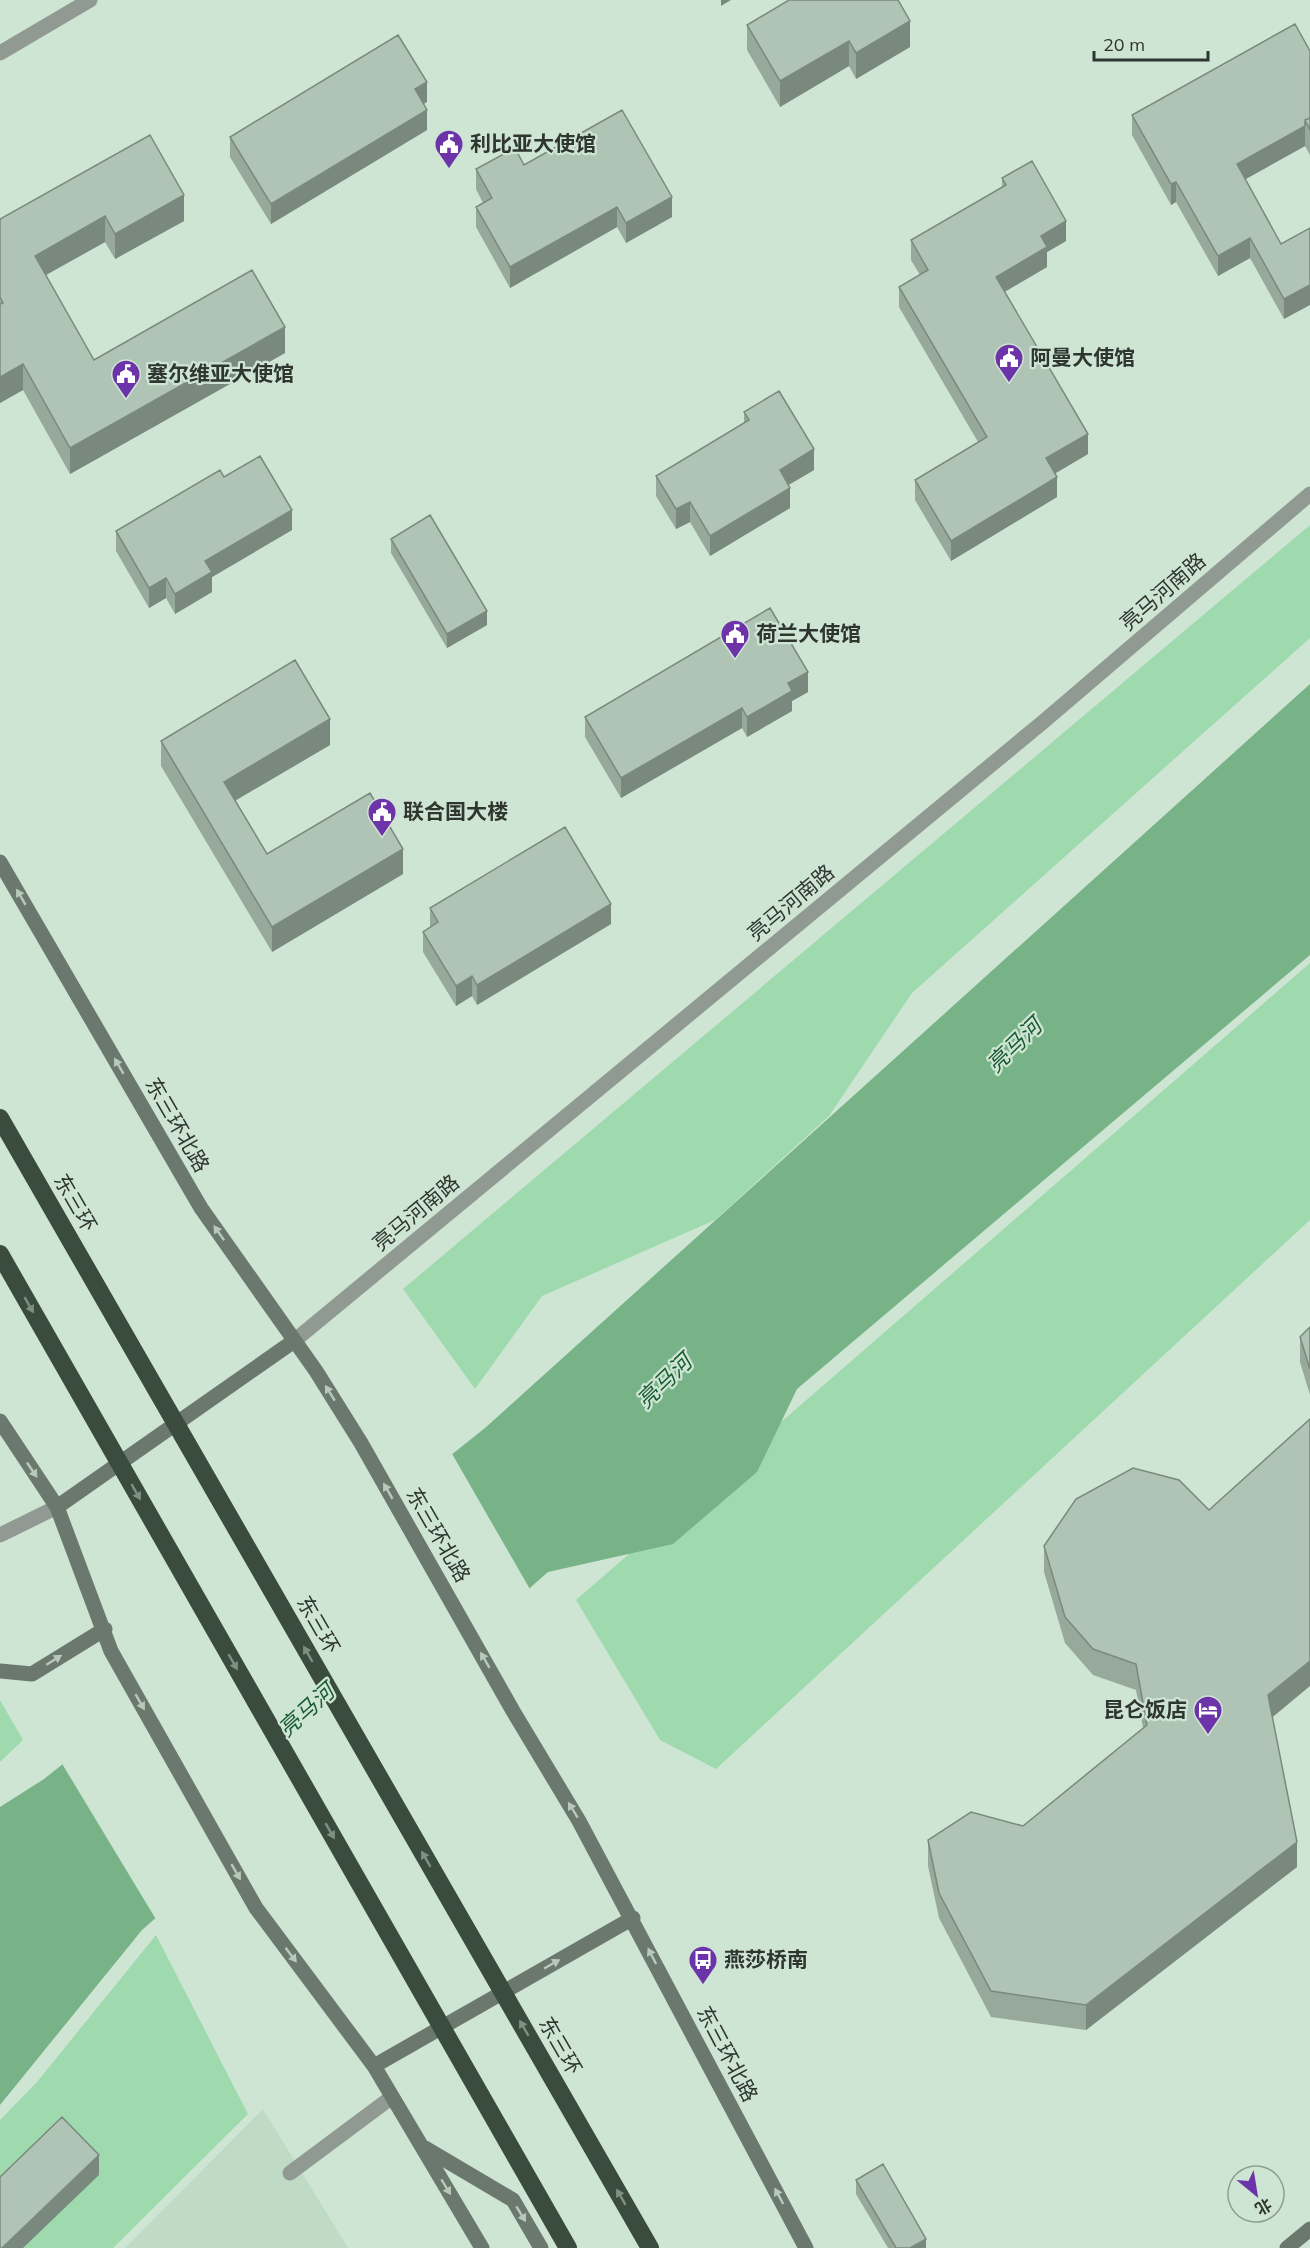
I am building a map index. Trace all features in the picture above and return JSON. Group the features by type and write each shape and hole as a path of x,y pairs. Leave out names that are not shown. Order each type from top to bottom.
{"highway":[{"name":"东三环","path":"0,1118 650,2248"},
{"path":"0,1254 568,2248"}],"street":[{"path":"0,52 90,0"},
{"name":"亮马河南路","path":"294,1341 1044,722 1310,494"},
{"name":"东三环北路","path":"0,862 201,1208 294,1341 361,1443 633,1918 806,2248"},
{"path":"0,1535 57,1507 294,1341"},
{"path":"0,1421 57,1507 105,1629 111,1651 256,1908 374,2066 482,2248"},
{"path":"0,1671 32,1674 105,1629"},
{"path":"374,2066 633,1918"},
{"path":"290,2173 392,2097"},
{"path":"422,2147 513,2200 541,2248"},
{"path":"1287,2248 1310,2229"}],"shaded area":[{"path":"1310,525 1310,638 912,993 829,1116 715,1220 542,1296 475,1389 403,1289"},
{"path":"1310,963 1310,1220 716,1769 660,1740 576,1600"},
{"path":"0,1700 23,1740 0,1762"},
{"path":"156,1935 248,2114 113,2248 0,2248 0,2120 37,2082"},
{"path":"263,2109 348,2248 125,2248"}],"water":[{"name":"亮马河","path":"1310,684 1310,955 797,1389 757,1472 673,1544 548,1572 142,1930 0,2105 0,1807 44,1779 485,1428"}],"pier":[{"path":"451,1452 531,1591 157,1921 61,1762"}],"building":[{"path":"789,0 898,0 910,21 856,53 849,41 780,81 747,25"},
{"path":"1295,24 1310,51 1310,118 1305,120 1305,126 1237,164 1281,244 1310,228 1310,285 1284,299 1250,238 1218,256 1176,182 1171,184 1132,115"},
{"path":"398,35 427,82 415,89 427,110 271,204 230,137"},
{"path":"622,110 672,197 626,223 617,207 510,267 476,207 492,198 476,169 515,148 524,165"},
{"path":"1310,118 1310,130 1305,120"},
{"path":"150,135 184,195 115,234 105,216 35,256 94,360 252,270 285,327 70,448 23,364 0,377 0,304 3,303 0,297 0,219"},
{"path":"1032,161 1066,221 1041,236 1047,247 996,277 1088,434 1046,458 1057,477 951,541 915,480 987,437 899,287 928,270 911,240 1006,185 1002,178"},
{"path":"779,391 814,449 780,470 790,488 710,536 690,502 676,509 656,476 749,420 744,412"},
{"path":"260,456 292,510 205,561 212,572 175,594 166,578 149,588 116,531 220,470 224,477"},
{"path":"430,515 487,611 447,634 391,539"},
{"path":"770,608 808,672 788,683 792,691 747,717 742,708 621,778 585,717"},
{"path":"295,660 330,719 224,782 267,854 370,793 403,849 272,927 161,741"},
{"path":"565,827 611,904 477,985 472,976 456,986 423,932 438,922 430,908"},
{"path":"1310,1327 1310,1369 1300,1337"},
{"name":"昆仑饭店","path":"1310,1419 1310,1661 1268,1695 1297,1842 1086,2005 991,1991 939,1893 928,1840 971,1812 1023,1826 1147,1725 1136,1664 1093,1649 1065,1617 1044,1546 1076,1499 1133,1468 1179,1480 1209,1510"},
{"path":"62,2117 99,2155 0,2248 0,2177"},
{"path":"883,2164 926,2239 910,2248 896,2248 856,2180"}],"place":[{"name":"利比亚大使馆","path":"449,170"},
{"name":"阿曼大使馆","path":"1009,384"},
{"name":"塞尔维亚大使馆","path":"126,400"},
{"name":"荷兰大使馆","path":"735,660"},
{"name":"联合国大楼","path":"382,838"},
{"name":"昆仑饭店","path":"1208,1736"},
{"name":"燕莎桥南","path":"703,1986"}]}
